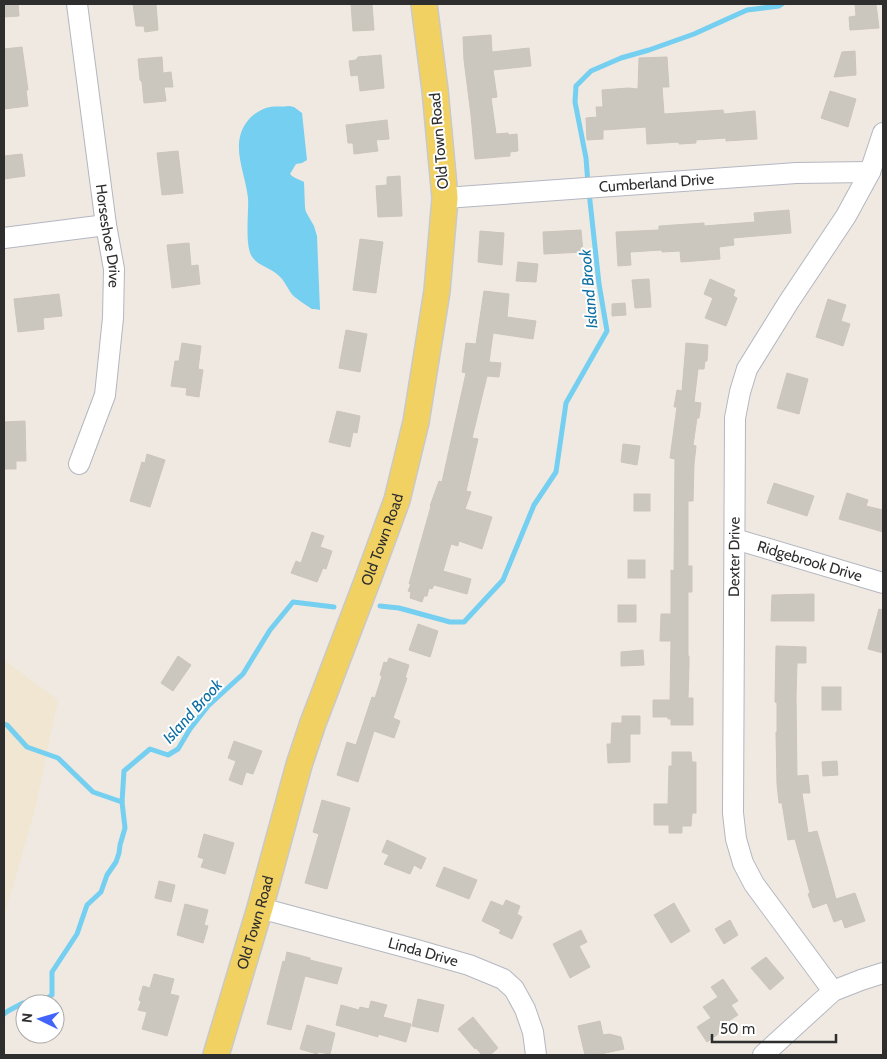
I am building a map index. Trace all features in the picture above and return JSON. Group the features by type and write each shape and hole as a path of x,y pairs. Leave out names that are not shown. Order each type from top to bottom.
{"main road":[{"name":"Old Town Road","path":"216,1055 260,908 302,756 397,500 416,422 436,291 445,198 435,90 424,4"}],"street":[{"name":"Horseshoe Drive","path":"77,4 106,225 114,269 113,318 105,395 79,464"},
{"name":"Dexter Drive","path":"833,991 754,884 743,863 736,839 733,813 734,418 747,369 846,216 870,172 883,133"},
{"name":"Cumberland Drive","path":"445,198 796,172 870,172"},
{"path":"4,238 106,225"},
{"name":"Ridgebrook Drive","path":"735,539 883,583"},
{"name":"Linda Drive","path":"260,908 469,965 503,979 514,989 525,1009 536,1055"},
{"path":"764,1055 833,991 883,973"}],"shaded area":[{"path":"4,660 58,700 35,809 4,917"}],"water":[{"path":"289,106 302,113 307,160 296,164 290,174 304,182 305,208 317,236 320,310 312,309 295,297 280,277 258,263 250,253 248,198 240,156 240,137 243,127 257,113 265,108"}],"building":[{"path":"4,4 18,4 19,16 4,17"},
{"path":"133,4 156,4 158,30 145,32 144,26 136,26"},
{"path":"351,4 372,4 374,30 353,31"},
{"path":"855,4 876,4 879,28 850,30 849,17 856,16"},
{"path":"491,35 492,52 529,48 531,66 493,70 497,97 491,98 496,134 517,134 518,151 510,152 510,156 475,159 463,37"},
{"path":"22,47 28,90 26,90 28,106 4,109 4,49"},
{"path":"855,51 856,75 834,77 842,52"},
{"path":"381,55 384,88 360,91 358,75 351,76 349,61 356,60 358,57"},
{"path":"162,57 163,73 171,72 173,87 164,87 166,101 144,103 138,59"},
{"path":"667,57 669,87 662,87 664,114 723,110 724,114 755,111 757,139 726,141 726,138 696,140 696,143 647,144 646,127 603,130 603,139 587,140 586,118 597,117 596,107 603,107 602,90 638,89 639,58"},
{"path":"830,91 856,99 848,127 821,118"},
{"path":"387,120 389,139 376,140 378,151 354,154 353,143 348,143 346,125"},
{"path":"178,151 183,193 162,195 157,153"},
{"path":"22,154 25,176 4,179 4,156"},
{"path":"400,176 402,216 378,217 376,186 387,185 387,177"},
{"path":"789,210 791,233 733,238 734,245 719,247 720,259 681,262 680,251 630,252 631,265 618,266 616,232 659,230 659,226 704,223 704,226 755,222 754,213"},
{"path":"581,230 583,252 544,254 543,232"},
{"path":"480,231 504,233 502,265 478,262"},
{"path":"360,239 383,242 376,293 353,290"},
{"path":"189,243 191,266 198,265 200,284 172,288 167,245"},
{"path":"518,262 538,264 536,282 516,281"},
{"path":"649,279 651,307 635,308 632,280"},
{"path":"710,279 735,290 733,296 737,298 726,326 705,318 713,298 704,294"},
{"path":"484,291 509,294 507,317 536,321 533,339 493,333 489,362 501,363 499,377 487,376 472,438 478,439 466,491 471,492 465,509 492,517 482,549 459,541 458,546 451,544 443,571 471,579 467,594 434,585 432,589 429,588 427,596 424,596 422,602 410,598 411,592 408,591 411,584 409,584 430,506 439,481 442,482 466,373 462,372 466,343 476,344"},
{"path":"59,294 62,316 43,318 44,329 18,332 14,299"},
{"path":"828,299 846,305 841,321 850,324 843,346 816,337"},
{"path":"625,303 626,315 612,316 612,304"},
{"path":"346,330 367,334 360,372 339,368"},
{"path":"182,343 201,346 198,369 203,370 199,397 186,395 187,388 171,386 175,361 179,361"},
{"path":"686,343 708,345 707,361 705,361 704,369 698,369 694,402 701,403 693,445 696,446 693,501 688,501 688,566 692,566 692,592 688,592 688,698 693,698 693,725 671,725 671,719 668,719 668,717 653,717 653,700 670,700 671,641 660,641 661,614 671,614 671,570 674,571 675,459 670,458 677,407 674,407 677,390 682,391"},
{"path":"787,373 808,379 799,414 777,408"},
{"path":"337,411 360,416 357,433 353,432 350,447 329,442"},
{"path":"25,421 26,461 16,461 16,469 4,469 4,422"},
{"path":"623,444 640,446 637,465 621,462"},
{"path":"147,454 165,460 150,507 130,501 142,462 145,463"},
{"path":"774,483 814,496 807,516 767,503"},
{"path":"847,493 868,500 866,506 883,510 883,532 839,519"},
{"path":"634,494 650,494 650,511 634,511"},
{"path":"312,532 324,536 320,547 332,551 326,569 323,568 317,582 291,573 296,561 301,563"},
{"path":"628,560 645,560 645,578 628,578"},
{"path":"814,594 814,621 771,621 772,595"},
{"path":"618,605 636,605 636,622 618,622"},
{"path":"879,609 883,610 883,653 868,649"},
{"path":"418,624 438,631 430,657 409,650"},
{"path":"776,646 806,647 806,663 797,663 797,776 808,775 810,793 802,793 808,833 817,831 836,899 855,893 865,921 845,928 842,919 834,922 827,903 813,908 795,839 788,840 782,803 779,803 777,784"},
{"path":"643,650 644,665 621,666 621,652"},
{"path":"178,656 191,665 173,691 161,683"},
{"path":"389,658 409,665 405,678 407,678 393,718 400,721 394,738 374,731 358,782 337,775 347,742 356,745 372,697 375,698 384,662 387,663"},
{"path":"822,687 841,687 841,710 822,710"},
{"path":"622,716 640,716 640,734 630,734 630,762 608,763 607,744 611,744 612,723 622,723"},
{"path":"234,741 262,751 253,774 246,772 242,785 229,780 236,761 228,758"},
{"path":"672,752 691,752 692,762 696,762 696,813 692,813 691,826 682,826 682,833 669,833 669,825 654,825 654,804 668,804 669,766 672,766"},
{"path":"837,761 838,775 823,776 822,762"},
{"path":"322,800 350,808 327,889 305,883 319,834 313,832"},
{"path":"204,834 234,843 225,874 201,867 204,859 198,857"},
{"path":"387,840 426,858 421,869 414,865 410,874 384,864 389,855 382,852"},
{"path":"444,867 477,880 469,899 436,886"},
{"path":"159,881 175,885 171,902 155,898"},
{"path":"506,900 520,906 517,914 522,917 512,939 499,933 501,930 482,921 491,901 503,906"},
{"path":"674,903 690,931 671,943 654,915"},
{"path":"185,904 208,910 204,925 208,926 203,943 177,935"},
{"path":"730,920 738,935 724,944 715,929"},
{"path":"581,930 587,942 579,946 590,967 570,978 553,944"},
{"path":"287,952 342,968 337,984 305,976 291,1030 267,1024"},
{"path":"766,957 784,978 770,990 751,968"},
{"path":"154,974 174,979 170,994 179,996 167,1036 142,1029 147,1012 138,1010 143,986 150,988"},
{"path":"723,979 738,1001 731,1005 738,1015 718,1028 721,1032 707,1042 697,1027 711,1018 703,1007 718,997 711,987"},
{"path":"418,999 444,1005 438,1032 412,1026"},
{"path":"371,1001 387,1005 383,1017 411,1024 406,1042 378,1034 378,1037 336,1025 341,1005 359,1010 360,1007 369,1009"},
{"path":"473,1017 498,1048 490,1055 482,1055 458,1029"},
{"path":"600,1021 603,1035 609,1034 621,1037 624,1049 596,1055 585,1055 578,1026"},
{"path":"307,1025 335,1033 330,1054 318,1052 317,1054 300,1049"}],"waterway":[{"name":"Island Brook","path":"588,184 586,158 575,102 576,86 591,71 621,58 694,34 747,10 782,4"},
{"name":"Island Brook","path":"380,606 399,608 450,622 464,622 503,580 534,505 556,472 566,403 607,331 599,284 589,192"},
{"name":"Island Brook","path":"4,1014 23,1003 40,1003 52,995 52,972 77,934 87,905 101,892 107,875 116,862 119,853 125,828 122,802 124,771 150,749 168,755 178,749 190,729 208,706 243,674 270,630 293,602 334,607"},
{"path":"4,724 27,747 58,758 93,792 122,802"}]}
